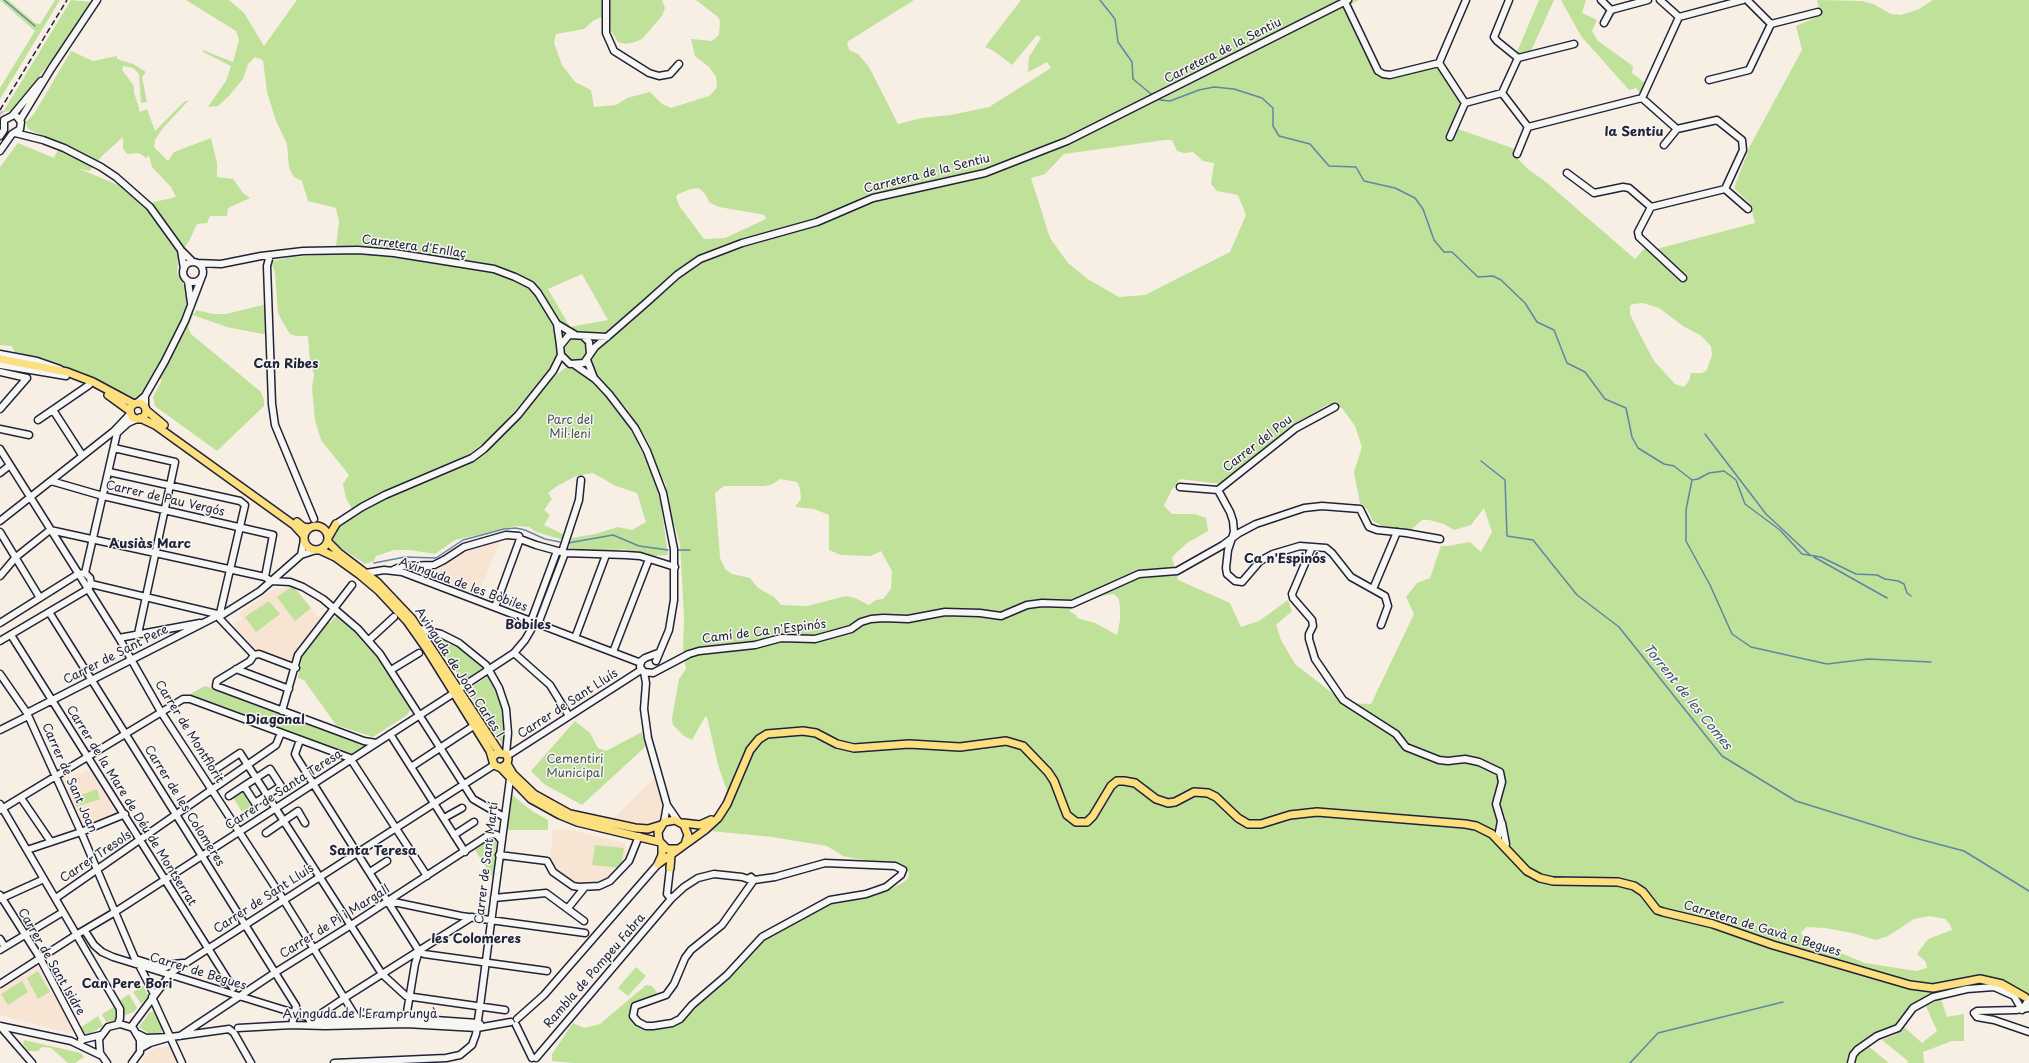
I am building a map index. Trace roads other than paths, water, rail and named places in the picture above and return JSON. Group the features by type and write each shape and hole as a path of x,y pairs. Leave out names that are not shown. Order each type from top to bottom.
{"main road":[{"path":"0,359 66,374 93,382 133,408 138,418 155,425 289,522 304,538 315,525"},
{"path":"66,374 133,408"},
{"path":"133,408 142,404 146,409 214,462 303,527 336,524"},
{"path":"138,418 144,416 146,409"},
{"path":"318,550 328,539 336,524"},
{"name":"Avinguda de Joan Carles I","path":"315,525 339,553 366,573 393,597 420,629 457,691 493,761"},
{"name":"Avinguda de Joan Carles I","path":"304,538 309,548 335,557 390,602 414,630 504,754"},
{"name":"Carretera de Gavà a Begues","path":"681,822 695,826 705,824 716,815 728,794 748,748 759,735 774,729 792,728 817,731 852,746 909,741 958,744 996,739 1016,740 1030,749 1049,769 1058,784 1068,813 1073,818 1080,820 1086,818 1091,813 1110,783 1124,778 1136,781 1165,800 1174,800 1194,789 1208,790 1217,794 1243,818 1255,822 1292,812 1317,810 1462,821 1488,829 1499,835 1523,866 1540,876 1553,879 1628,881 1638,885 1657,907 1713,922 1773,944 1920,985 1940,985 1970,978 1993,979 2002,982 2028,998"},
{"name":"Carretera de Gavà a Begues","path":"684,845 704,830 722,812 750,750 767,734 791,731 816,733 837,744 854,748 909,744 966,746 1002,741 1016,743 1029,751 1051,776 1067,815 1076,822 1087,822 1111,786 1117,781 1124,781 1135,783 1156,798 1168,804 1194,792 1208,793 1216,797 1238,818 1248,824 1261,824 1298,813 1324,812 1465,824 1499,835 1527,871 1540,878 1553,881 1618,882 1634,886 1643,892 1657,910 1713,924 1773,946 1910,985 1933,988 1980,979 2002,984 2028,998"},
{"path":"493,761 504,754"},
{"path":"504,754 504,766 510,779 531,798 560,815 578,822 639,836 661,844 669,849 677,849"},
{"path":"493,761 504,766 534,794 570,814 635,828 648,829 671,820 681,822 688,835 684,845 660,863"},
{"path":"660,863 662,855 658,833 663,824"},
{"path":"660,863 670,868 671,855"}],"street":[{"path":"0,151 20,129 21,122 51,69 96,0"},
{"path":"606,0 606,33 614,51 649,73 659,76 670,74 679,64"},
{"path":"1439,63 1466,0"},
{"path":"1510,0 1494,37 1518,58"},
{"path":"1601,0 1611,10"},
{"path":"1604,23 1611,10 1648,0"},
{"path":"1660,0 1679,17"},
{"path":"1679,17 1743,0"},
{"path":"1747,0 1771,24"},
{"path":"1347,1 1378,71 1383,74 1390,75 1439,63"},
{"name":"Carretera de la Sentiu","path":"588,358 595,347 677,275 700,259 742,243 817,222 873,198 985,173 1068,141 1347,1"},
{"path":"1771,24 1818,12"},
{"path":"1642,98 1679,17"},
{"path":"1709,80 1749,70 1771,24"},
{"path":"1518,58 1574,44"},
{"path":"1502,93 1518,58"},
{"path":"1439,63 1465,103"},
{"path":"0,136 4,120 51,69"},
{"path":"1465,103 1502,93"},
{"path":"1502,93 1528,127"},
{"path":"1528,127 1642,98"},
{"path":"1642,98 1677,129"},
{"path":"1450,137 1465,103"},
{"path":"8,115 21,122 27,131 43,140 84,158 116,178 150,207 181,250 203,270 179,333 145,396 133,408 115,432 114,448 109,472 85,573"},
{"path":"1664,145 1677,129 1717,120 1742,140 1743,143 1743,150 1725,189"},
{"path":"2,126 14,134 43,140"},
{"path":"1517,154 1528,127"},
{"path":"1568,173 1594,193 1623,187 1629,188 1651,206"},
{"path":"1651,206 1725,189"},
{"path":"1725,189 1748,209"},
{"path":"1651,206 1638,232 1639,238 1683,278"},
{"path":"181,250 184,276 188,281 191,303"},
{"name":"Carretera d'Enllaç","path":"195,263 221,264 261,256 303,251 358,250 394,253 494,269 531,285 557,324 564,330 574,334"},
{"path":"270,255 267,266 272,404 275,425 315,525"},
{"path":"261,256 267,266"},
{"path":"184,269 187,264 195,263"},
{"name":"Carretera d'Enllaç","path":"201,278 210,270 221,264"},
{"path":"188,281 195,282 201,278"},
{"name":"Carretera d'Enllaç","path":"557,324 560,346"},
{"path":"336,524 362,507 385,495 472,458 484,449 518,415 554,370 561,355 560,346 565,338 574,334 581,336 608,337"},
{"path":"581,336 589,342 588,358 595,379"},
{"path":"0,354 53,366 66,374"},
{"path":"561,355 572,365 595,379 615,400 634,428 647,451 663,493 673,545 675,567 672,619 669,630 658,653 656,662 657,668 647,672"},
{"path":"554,370 572,365 588,358"},
{"path":"0,365 66,374"},
{"path":"0,372 27,378 0,409"},
{"path":"38,420 89,385"},
{"path":"145,396 146,409"},
{"name":"Carrer del Pou","path":"1218,490 1296,428 1335,407"},
{"path":"53,410 82,455"},
{"path":"0,521 82,455 128,422 138,418"},
{"path":"0,429 29,435"},
{"path":"114,448 175,462 154,553 138,634"},
{"name":"Carrer de Montflorit","path":"0,449 78,574 89,587 162,712 238,832 283,899 360,1022"},
{"path":"0,473 10,465"},
{"path":"109,472 240,501 245,508 219,616"},
{"name":"Carrer de Santa Teresa","path":"0,984 76,934 84,931 115,912 352,760 419,715 489,671 514,653 525,640 534,623 579,500 581,480"},
{"name":"Carrer de Pau Vergós","path":"51,481 103,496 164,509 274,536 265,577"},
{"path":"1180,487 1218,490 1230,512 1233,521 1234,532 1226,568 1229,576 1237,582 1245,580 1266,557 1295,546 1322,547 1329,550 1351,577 1384,595 1388,601 1387,611 1380,625"},
{"name":"Camí de Ca n'Espinós","path":"647,672 699,651 755,645 781,638 814,639 851,629 861,622 871,619 908,619 945,612 980,613 1002,616 1027,605 1042,603 1072,604 1139,574 1177,571 1232,540 1239,533 1260,522 1295,510 1322,506 1360,509 1367,522 1373,529 1397,532"},
{"path":"0,576 16,557 50,530 265,577 271,581 290,582 303,587 335,609 369,640 391,670 462,784 473,799 504,817"},
{"path":"0,532 40,598"},
{"path":"1373,589 1397,532 1440,539"},
{"path":"393,570 402,566 434,565 464,547 496,537 513,536 519,536 520,539 561,552 626,555 649,559 675,567"},
{"path":"301,555 304,538"},
{"path":"495,607 520,539"},
{"path":"1312,547 1292,594 1293,598 1312,620 1313,626 1309,634 1313,653 1338,692 1350,705 1396,734 1406,747 1439,760 1448,761 1470,759 1498,769 1502,779 1496,804 1501,820 1499,835"},
{"name":"Carrer de Sant Pere","path":"0,730 53,700 238,606 271,581 301,555 318,550"},
{"path":"576,638 606,555"},
{"path":"613,652 649,559"},
{"name":"Avinguda de les Bòbiles","path":"366,573 393,570 641,663"},
{"path":"0,623 78,574 85,573"},
{"path":"85,573 90,578 89,587"},
{"path":"282,711 296,668 298,655 352,585"},
{"path":"0,641 89,587 145,596 219,616 254,655"},
{"name":"Carrer de les Colomeres","path":"49,612 276,972 296,1006 294,1013"},
{"path":"369,640 394,617"},
{"path":"119,638 208,621"},
{"path":"420,629 441,634 459,643 480,659 489,671 499,688 506,709 508,733 504,754"},
{"name":"Carrer de la Mare de Déu de Montserrat","path":"11,635 53,700 87,759 125,814 232,988"},
{"path":"391,670 419,653"},
{"path":"514,653 550,685 569,716"},
{"path":"658,653 645,658 641,663 647,672 644,708 648,738 667,805 681,822"},
{"path":"296,668 259,654 254,655 253,658 217,681 216,686 364,741 376,743"},
{"path":"649,657 665,666"},
{"path":"236,669 289,689"},
{"name":"Carrer de Sant Lluís","path":"504,754 647,672"},
{"name":"Carrer de Sant Joan","path":"1,676 28,714 135,958 164,968 173,964 184,963"},
{"path":"118,1024 120,1009 56,898 1,808 21,798 87,759 183,699 190,699 352,760 427,876"},
{"path":"411,766 475,725"},
{"name":"Carrer Tresols","path":"56,898 248,766 276,745 281,733"},
{"path":"390,734 465,852"},
{"path":"300,740 296,758 419,950 424,954 547,971"},
{"path":"216,769 240,753 382,974 410,997 505,1010"},
{"name":"Carrer de Sant Lluís","path":"131,1027 168,975 184,963 462,784 493,761"},
{"path":"229,796 244,786 256,778 270,769 281,786 255,803 244,786"},
{"name":"Carrer de Sant Martí","path":"456,1056 472,1045 479,1025 485,963 510,779"},
{"path":"21,798 51,842"},
{"path":"663,824 667,805"},
{"path":"444,818 462,808"},
{"path":"266,833 298,811 306,823"},
{"path":"27,850 81,832 125,814"},
{"path":"454,835 474,822"},
{"name":"Carrer de Pi i Margall","path":"180,1036 241,997 276,972 493,834 501,840"},
{"path":"499,855 547,861 556,874 573,886 599,886 610,881 629,861 639,836"},
{"path":"370,872 387,861"},
{"path":"534,1061 515,1022 544,995 660,863"},
{"path":"825,863 895,866 903,870 901,875 886,887 871,893 830,900 762,937 727,975 690,1007 680,1019 672,1023 653,1026 646,1026 638,1022 633,1016 635,1006 666,994 674,984 691,950 722,925 751,881 825,863"},
{"path":"670,868 667,894 671,899"},
{"name":"Rambla de Pompeu Fabra","path":"534,1061 671,899 692,881 702,877 722,874 751,881"},
{"path":"1,897 44,879"},
{"path":"568,908 585,887"},
{"path":"494,898 546,893 584,921"},
{"name":"Carrer de Sant Isidre","path":"1,897 40,958 83,1040"},
{"path":"389,901 472,917 585,933"},
{"path":"0,939 2,949 63,912"},
{"path":"313,1022 319,1015 472,917"},
{"name":"Carrer de Begues","path":"84,931 102,952 168,975 307,1017 313,1022"},
{"path":"407,1012 419,950"},
{"path":"139,965 169,1038 182,1063"},
{"path":"1851,1063 1857,1050 1877,1036 1898,1028 1913,1008 1933,997 1967,989 1994,987 2014,996 2022,1010"},
{"path":"2022,1010 2028,998"},
{"path":"2029,1008 2022,1010 1975,1012 1974,1015 1977,1018 1996,1020 2015,1029 2029,1032"},
{"path":"292,1025 294,1013"},
{"name":"Avinguda de l'Eramprunyà","path":"132,1063 148,1045 169,1038 234,1030 406,1018 479,1025 515,1022"},
{"name":"Avinguda de l'Eramprunyà","path":"292,1025 313,1022 360,1022"},
{"path":"71,1041 83,1040 100,1035 108,1028 118,1024 131,1027 138,1034 141,1044 139,1054"},
{"path":"0,1026 71,1041 100,1055 107,1063"},
{"path":"0,1026 32,1063"},
{"path":"234,1030 251,1063"},
{"name":"Avinguda de l'Eramprunyà","path":"138,1034 146,1038 169,1038"},
{"path":"100,1035 98,1043 100,1055"},
{"path":"334,1063 424,1060 456,1056 460,1063"}],"waterway":[{"path":"4,0 35,26"},
{"path":"1100,0 1115,19 1118,42 1132,62 1133,79 1151,94"},
{"path":"1160,100 1170,101 1199,90 1214,87 1234,89 1262,98 1273,108 1273,126 1279,136 1310,144 1329,166 1356,167 1364,181 1395,188 1415,198 1423,209 1434,240 1444,252 1452,252 1478,277 1493,276 1501,280 1525,303 1537,322 1554,330 1567,363 1585,372 1605,399 1626,408 1632,437 1638,448 1664,464 1674,466 1692,480 1698,479 1709,473 1724,471 1736,480 1745,504 1780,530 1802,554 1821,557 1856,574 1877,575 1885,579 1898,581 1904,584 1907,593 1911,596"},
{"path":"1705,434 1766,514 1810,555"},
{"name":"Torrent de les Comes","path":"1481,461 1505,480 1507,536 1533,540 1577,595 1619,627 1722,756 1796,801 1915,838 1964,851 2029,891"},
{"path":"1692,480 1686,510 1686,541 1710,585 1732,634 1751,647 1827,664 1868,659 1931,662"},
{"path":"374,563 405,557 436,558 463,540 504,529 516,528 525,530 545,539 560,542"},
{"path":"568,543 613,535 639,546 668,550"},
{"path":"678,550 690,550"},
{"path":"1814,557 1887,598"},
{"path":"1630,1063 1658,1033 1783,1002"}],"railway":[{"path":"0,110 67,0"}],"district":[{"name":"la Sentiu","path":"1634,132"},
{"name":"Can Ribes","path":"286,364"},
{"name":"Ausiàs Marc","path":"150,544"},
{"name":"Ca n'Espinós","path":"1285,559"},
{"name":"Bòbiles","path":"528,625"},
{"name":"Diagonal","path":"275,720"},
{"name":"Santa Teresa","path":"373,851"},
{"name":"les Colomeres","path":"476,939"},
{"name":"Can Pere Bori","path":"127,984"}],"park label":[{"name":"Parc del Mil·leni","path":"570,428"},
{"name":"Cementiri Municipal","path":"575,767"}]}
